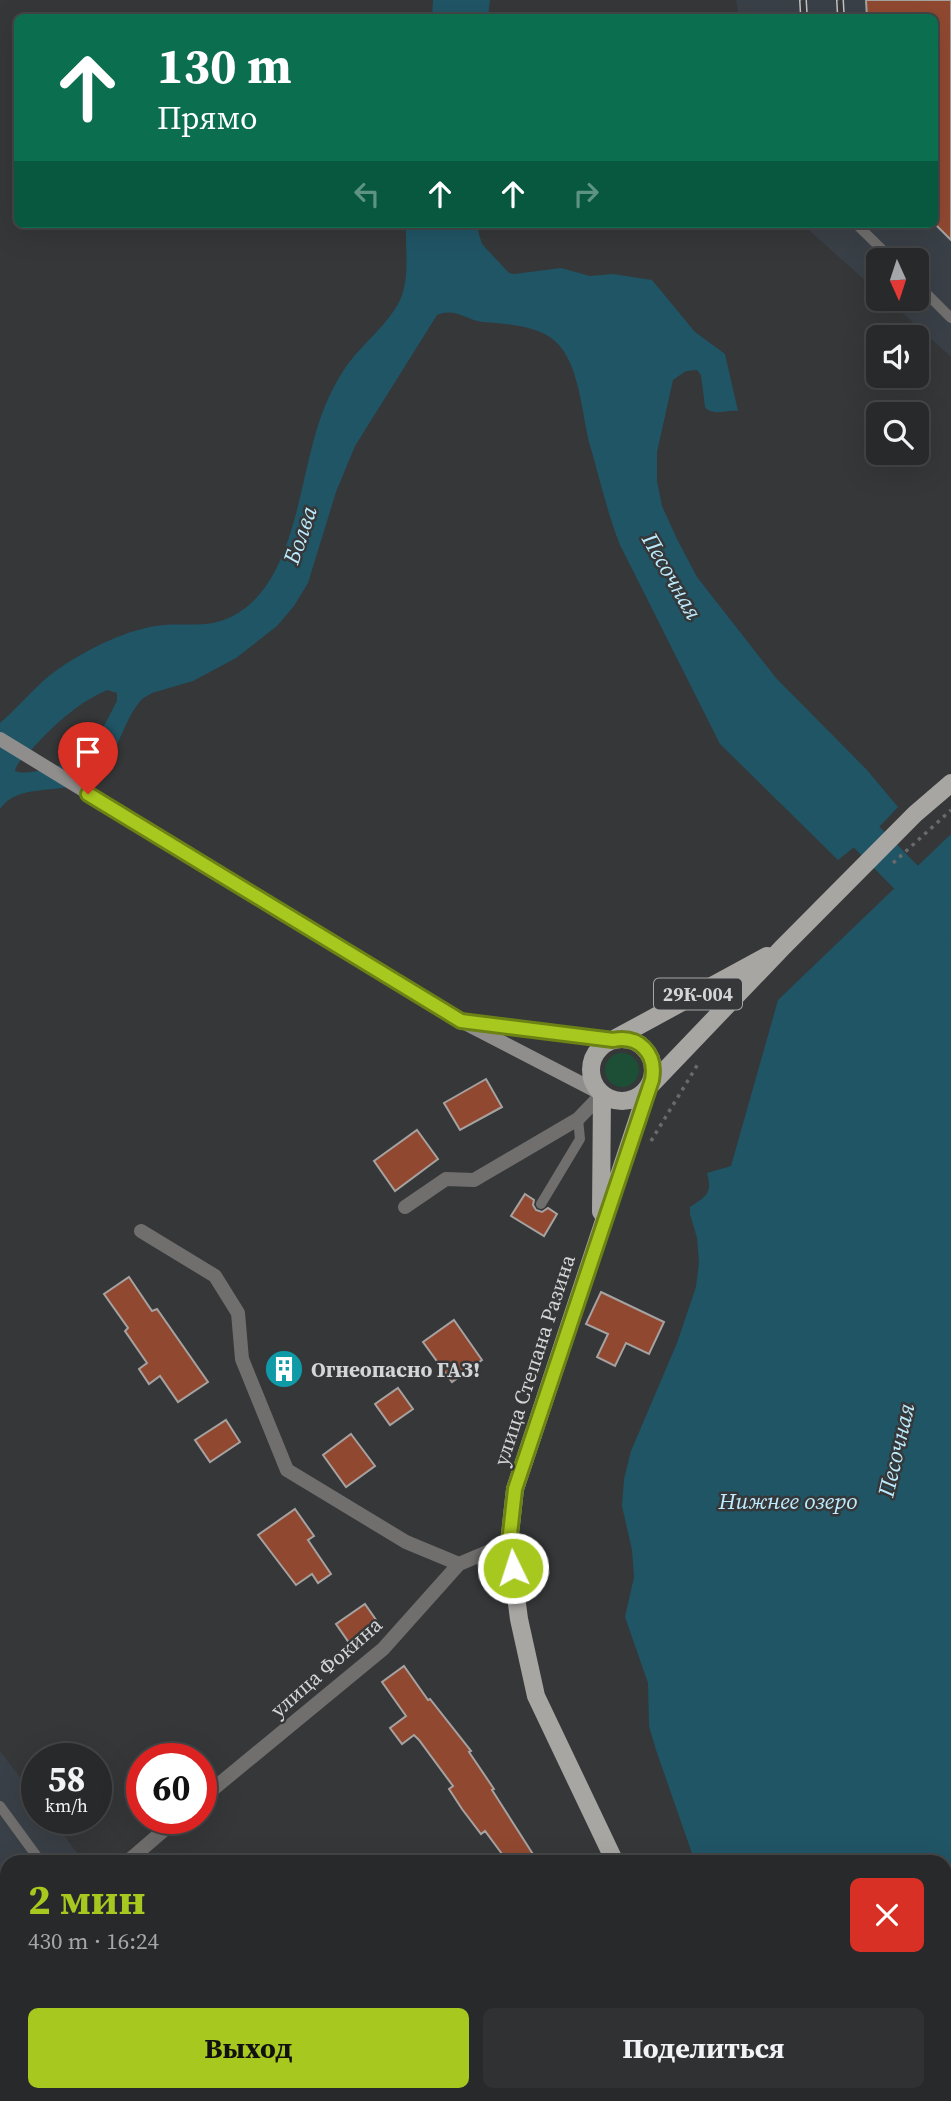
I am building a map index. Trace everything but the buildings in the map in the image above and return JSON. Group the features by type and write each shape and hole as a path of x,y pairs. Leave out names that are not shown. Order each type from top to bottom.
{"main road":[{"path":"0,739 461,1021 611,1099 631,1100 648,1088 782,948"},
{"name":"29К-004","path":"601,1230 603,1094 592,1078 592,1059 597,1050 782,948 915,814 951,783"},
{"path":"461,1021 613,1040 633,1040 648,1051 654,1070 648,1088"},
{"name":"улица Степана Разина","path":"612,1855 536,1696 519,1619 509,1543 515,1489 648,1088"}],"street":[{"path":"405,1206 446,1179 474,1180 578,1119 603,1094"},
{"path":"141,1231 215,1276 238,1313 242,1359 288,1469 406,1542 459,1564"},
{"name":"улица Фокина","path":"217,1786 383,1649 459,1564 509,1543"},
{"path":"135,1855 159,1834"}],"lane":[{"path":"860,228 881,248"},
{"path":"929,296 951,318"},
{"path":"541,1204 580,1139 578,1119"},
{"path":"0,1806 36,1855"}],"path":[{"path":"649,1144 704,1054"}],"shaded area":[{"path":"736,0 951,0 951,357 929,337 929,325 916,325 901,312 929,312 929,248 866,248 866,281 806,228 938,228 938,14 738,14"},
{"path":"0,1751 21,1778 21,1834 63,1834 79,1855 0,1855"}],"green space":[{"path":"622,1053 634,1058 639,1070 634,1082 622,1087 610,1082 605,1070 610,1058"}],"water":[{"path":"433,0 490,0 488,14 432,14"},
{"name":"Болва","path":"406,228 477,228 482,244 509,273 561,268 590,276 613,274 652,280 695,332 725,354 738,411 712,412 705,407 701,375 697,370 686,371 673,380 657,452 657,481 662,506 697,577 776,678 867,770 898,807 879,827 838,860 720,744 620,545 589,442 574,375 563,350 548,336 530,328 477,321 449,312 437,315 355,446 336,492 308,583 277,626 236,658 193,681 152,693 142,699 106,764 87,781 18,795 0,809 0,723 42,682 79,656 122,635 162,625 205,624 227,619 258,596 274,574 285,547 295,518 316,431 330,394 347,365 396,307 404,289","holes":["107,690 117,693 117,701 97,738 82,755 59,766 25,773 15,771 24,757 76,708"]},
{"name":"Нижнее озеро","path":"951,834 951,1855 693,1855 649,1726 648,1683 625,1617 634,1577 632,1550 622,1506 624,1479 631,1451 677,1343 696,1287 699,1262 690,1207 707,1194 707,1173 731,1166 778,1000"}],"waterway":[{"name":"Песочная","path":"835,805 951,923"}],"railway":[{"path":"803,0 804,14"},
{"path":"840,0 841,14"}],"place":[{"name":"Огнеопасно ГАЗ!","path":"284,1369"}],"route":[{"path":"88,794 461,1021 613,1040 633,1040 648,1051 653,1060 652,1080 515,1489 509,1543 513,1568"}]}
